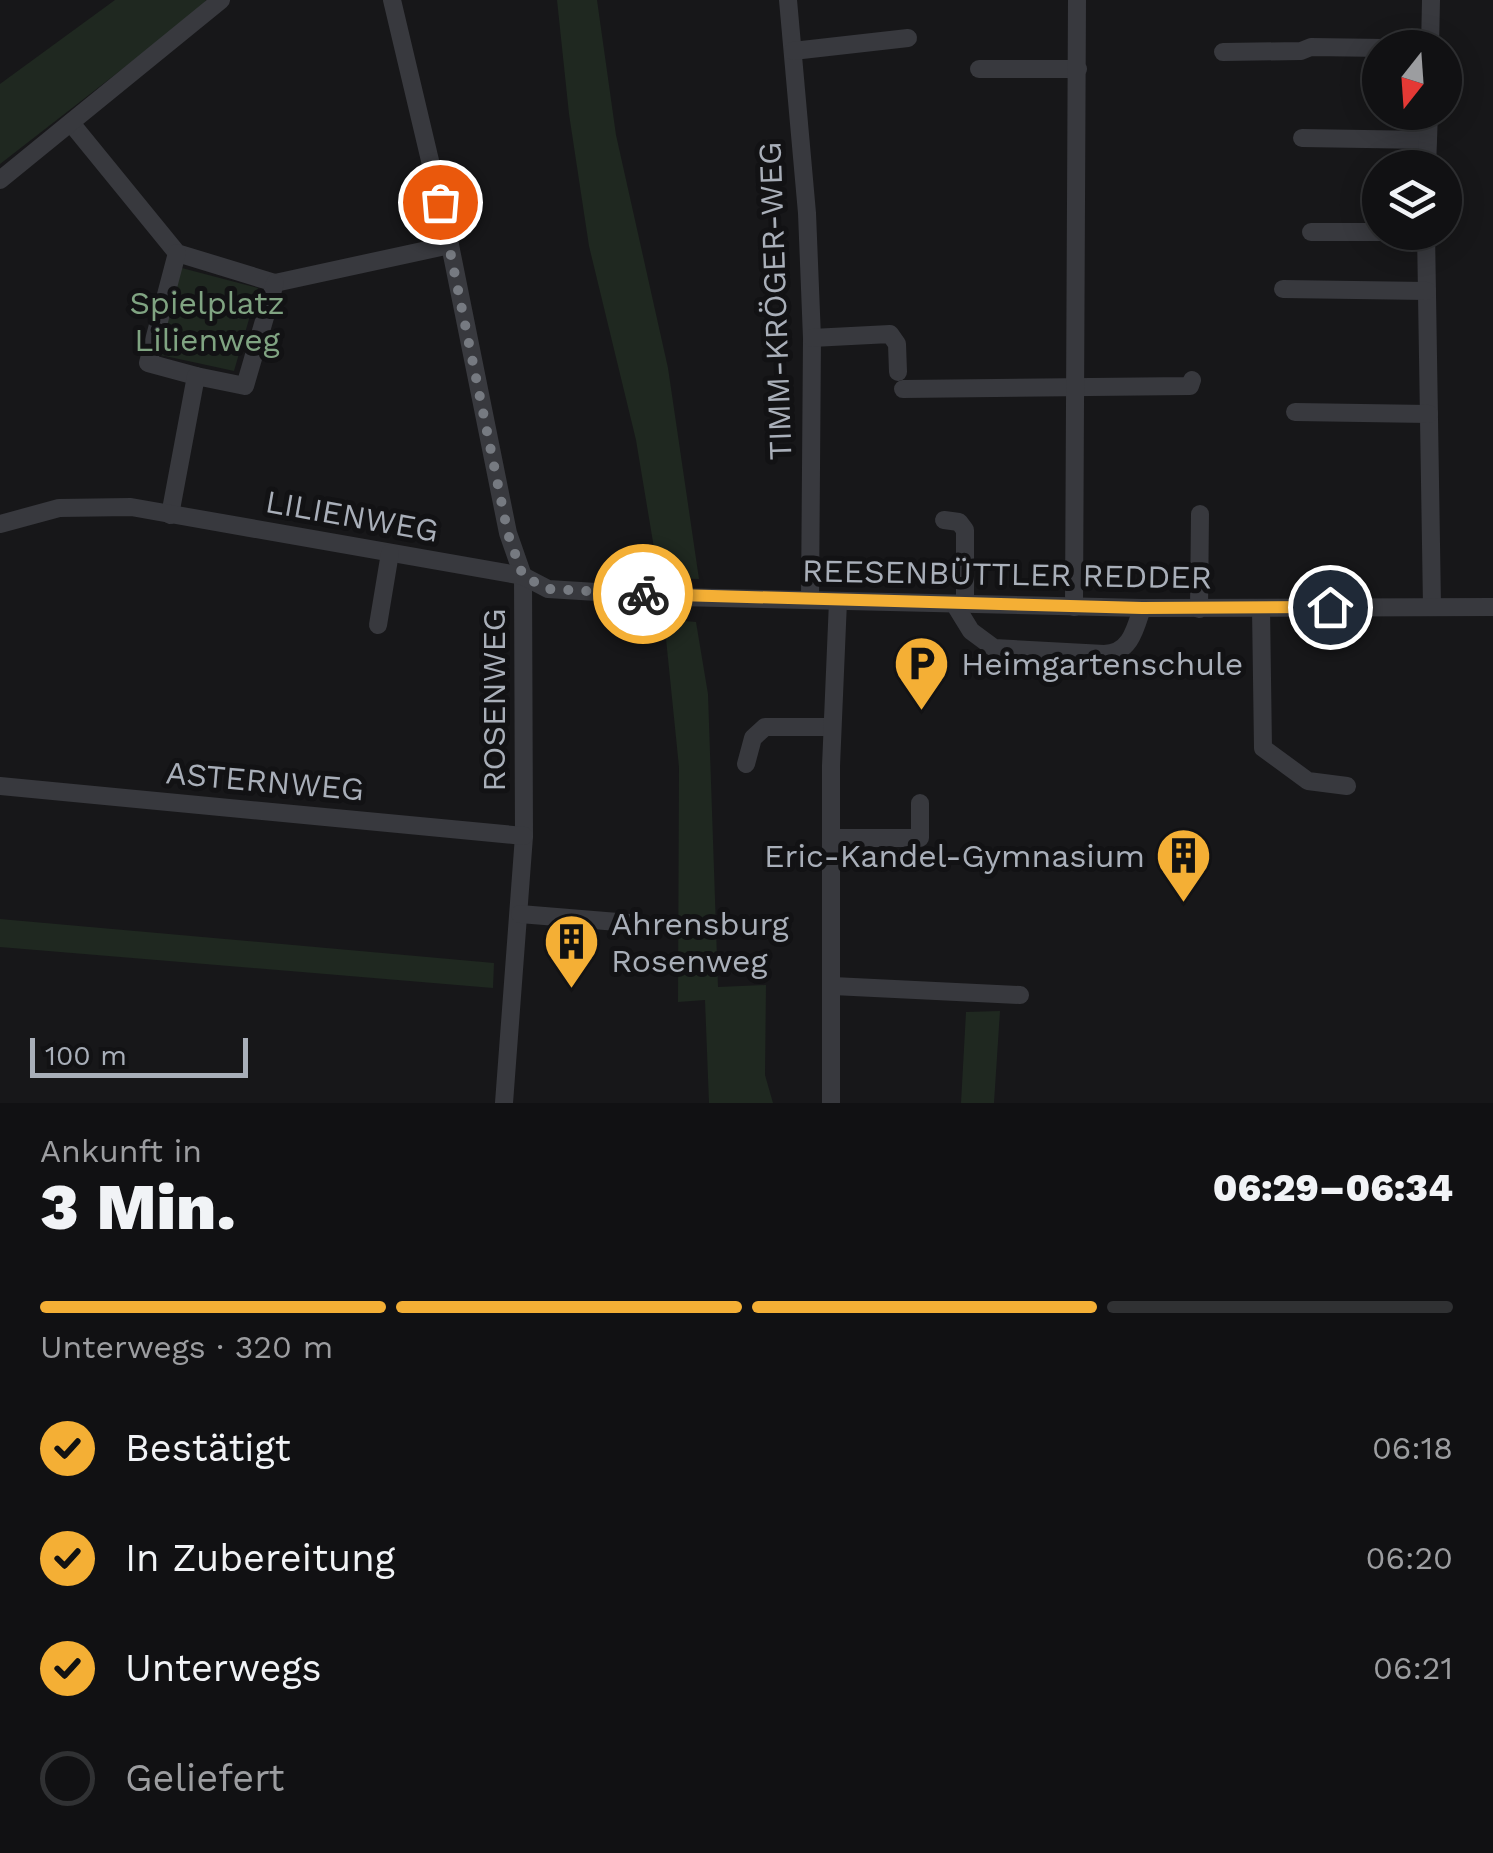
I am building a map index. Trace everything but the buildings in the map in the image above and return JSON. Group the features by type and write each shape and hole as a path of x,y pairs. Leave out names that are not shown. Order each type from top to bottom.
{"street":[{"path":"0,180 222,0"},
{"name":"ROSENWEG","path":"392,0 450,245 508,534 523,576 524,836 504,1103"},
{"name":"TIMM-KRÖGER-WEG","path":"788,0 807,213 812,338 810,600"},
{"path":"1074,606 1077,0"},
{"path":"1430,30 1431,0"},
{"path":"792,51 908,38"},
{"path":"1223,52 1301,51 1312,46 1362,47"},
{"path":"979,69 1078,69"},
{"path":"71,123 177,253 274,283 450,245"},
{"path":"1428,130 1428,150"},
{"path":"1302,138 1428,140"},
{"path":"1311,232 1362,232"},
{"path":"1426,250 1432,606"},
{"path":"177,253 148,363 245,386 274,283"},
{"path":"1283,289 1426,290"},
{"path":"812,338 890,334 897,344 901,380 1076,390 1190,386 1192,380"},
{"path":"170,515 196,376"},
{"path":"1296,412 1429,414"},
{"name":"LILIENWEG","path":"0,524 33,513 77,506 131,508 523,576"},
{"path":"1194,608 1196,514"},
{"path":"944,520 959,522 965,530 960,605 971,631 994,648 1116,653 1134,634 1142,608"},
{"path":"378,624 390,553"},
{"name":"REESENBÜTTLER REDDER","path":"523,576 548,589 678,597 1142,608 1493,607"},
{"path":"831,1103 832,727 838,601"},
{"path":"1261,608 1262,748 1308,781 1347,786"},
{"path":"746,764 754,738 765,727 832,727"},
{"name":"ASTERNWEG","path":"0,786 524,836"},
{"path":"832,838 920,838 920,803"},
{"path":"520,914 630,923"},
{"path":"834,986 1020,995"}],"green space":[{"path":"115,0 206,0 0,164 0,84"},
{"path":"557,0 597,0 616,135 668,368 699,579 659,578 636,440 589,246"},
{"name":"Spielplatz Lilienweg","path":"178,267 258,288 234,371 156,354"},
{"path":"664,619 696,622 708,694 718,987 766,985 765,1075 773,1103 709,1103 705,1000 678,1002 679,767"},
{"path":"0,919 494,963 493,988 0,947"},
{"path":"1000,1011 994,1103 961,1103 966,1012"}],"way so far":[{"path":"440,202 508,534 523,576 548,589 643,594"}],"place":[{"name":"Heimgartenschule","path":"922,713"},
{"name":"Eric-Kandel-Gymnasium","path":"1184,905"},
{"name":"Ahrensburg Rosenweg","path":"572,991"}],"route":[{"path":"643,594 1142,608 1330,607"}]}
